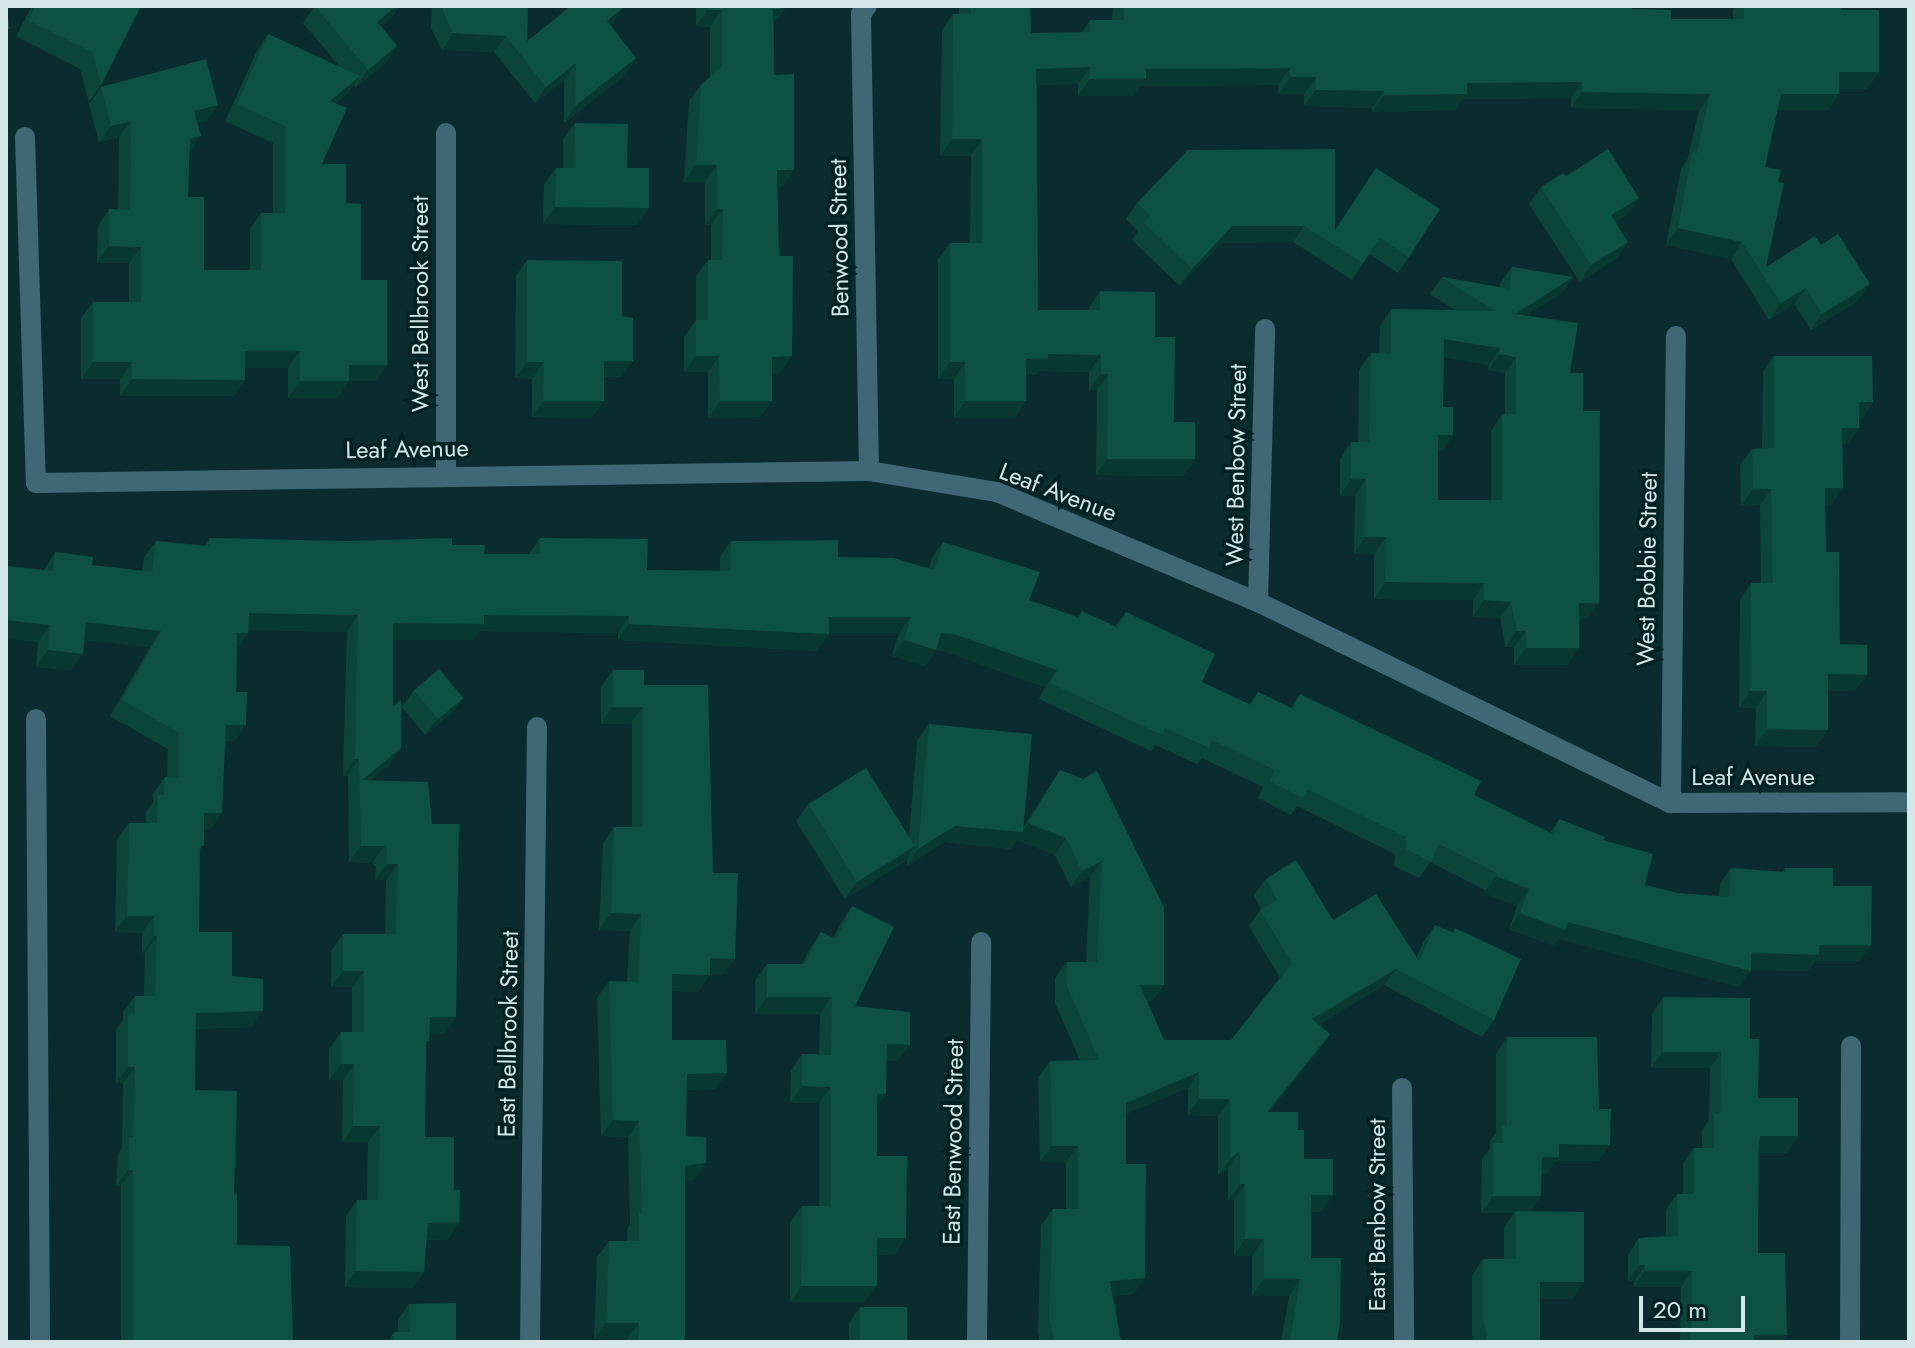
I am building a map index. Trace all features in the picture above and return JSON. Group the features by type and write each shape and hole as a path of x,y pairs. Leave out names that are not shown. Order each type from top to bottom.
{"street":[{"name":"Benwood Street","path":"867,6 861,14 869,471"},
{"name":"West Bellbrook Street","path":"446,133 446,474"},
{"name":"Leaf Avenue","path":"25,137 36,483 446,474 869,471 997,492 1258,602 1671,803 1909,802"},
{"name":"West Benbow Street","path":"1258,602 1265,329"},
{"name":"West Bobbie Street","path":"1671,803 1676,336"},
{"path":"36,719 40,1342"},
{"name":"East Bellbrook Street","path":"530,1342 537,727"},
{"name":"East Benwood Street","path":"977,1342 981,942"},
{"path":"1850,1342 1851,1046"},
{"name":"East Benbow Street","path":"1402,1088 1404,1342"}],"building":[{"path":"6,6 10,29 6,29"},
{"path":"35,6 141,6 101,85 92,52 28,20"},
{"path":"315,6 396,6 377,22 397,46 368,70"},
{"path":"443,6 528,6 527,41 571,6 620,6 622,9 607,21 636,58 575,106 576,63 546,87 506,36 453,33"},
{"path":"708,6 784,6 773,9 774,75 794,74 794,170 777,170 779,256 793,256 792,356 772,357 772,401 720,401 719,356 696,356 696,320 708,320 708,260 722,260 723,209 717,209 717,165 696,165 701,85 722,66 722,10 708,10"},
{"path":"971,6 1030,6 1031,33 1090,32 1090,20 1124,20 1124,6 1632,6 1632,9 1671,10 1671,19 1744,19 1744,6 1841,6 1841,10 1879,10 1879,72 1839,72 1839,94 1781,94 1765,167 1781,170 1778,182 1784,183 1766,267 1815,236 1821,245 1838,234 1870,284 1822,314 1806,288 1781,303 1742,242 1678,228 1692,152 1697,153 1710,94 1582,92 1582,82 1467,83 1467,94 1384,95 1384,91 1316,90 1316,77 1290,77 1290,68 1146,69 1146,79 1090,79 1090,67 1036,69 1038,310 1100,310 1100,291 1155,292 1155,337 1175,337 1174,422 1195,422 1195,459 1107,459 1108,374 1101,374 1101,355 1048,354 1048,359 1026,359 1026,401 965,401 965,362 950,362 950,243 982,243 982,139 952,139 953,14 971,13"},
{"path":"268,34 360,76 330,101 347,108 322,164 346,164 346,203 361,204 361,280 387,280 387,365 349,365 349,381 300,381 300,351 245,351 245,380 132,379 132,362 93,362 93,302 141,302 141,247 109,246 109,209 130,210 131,121 111,126 101,87 206,59 218,105 194,111 201,136 190,139 188,197 204,197 204,270 261,270 261,213 285,213 285,126 237,104"},
{"path":"575,123 628,124 627,168 649,168 649,208 555,207 556,168 574,168"},
{"path":"1335,149 1335,231 1376,168 1440,209 1409,257 1380,238 1363,263 1304,226 1232,226 1192,269 1144,223 1151,216 1137,203 1188,150"},
{"path":"1608,149 1639,198 1611,215 1628,242 1591,265 1541,187 1563,173 1566,176"},
{"path":"527,260 622,261 622,316 633,318 633,361 604,361 604,401 543,401 544,362 527,362"},
{"path":"1512,267 1573,277 1515,314 1578,323 1570,373 1583,373 1583,411 1600,411 1599,603 1579,603 1579,648 1526,648 1526,631 1517,631 1511,602 1484,600 1484,583 1385,582 1386,537 1365,537 1366,479 1351,479 1351,442 1369,442 1371,353 1391,354 1391,309 1494,311 1442,277 1509,289","holes":["1444,339 1500,348 1500,354 1516,357 1516,414 1502,414 1502,500 1438,500 1438,435 1453,435 1453,407 1443,407"]},
{"path":"1774,356 1872,356 1873,402 1859,402 1859,428 1842,428 1843,488 1825,488 1826,552 1839,552 1840,644 1867,645 1867,675 1828,674 1828,730 1767,729 1767,691 1750,691 1751,583 1773,583 1771,489 1753,489 1752,449 1774,448"},
{"path":"210,538 347,541 452,538 452,545 485,545 484,554 540,554 540,538 648,539 647,570 731,571 731,541 838,540 838,557 894,558 934,570 943,542 1040,572 1029,600 1079,618 1082,611 1118,628 1126,612 1215,654 1202,682 1251,705 1258,692 1293,709 1300,694 1481,781 1474,795 1553,834 1559,819 1605,837 1603,840 1653,854 1645,885 1677,893 1729,897 1731,868 1785,872 1785,868 1833,868 1833,886 1872,886 1871,945 1819,945 1819,955 1751,953 1751,971 1568,922 1565,930 1520,913 1529,889 1496,876 1497,873 1439,844 1431,862 1406,849 1406,837 1307,789 1303,798 1269,781 1275,770 1212,740 1209,748 1165,728 1162,735 1050,683 1057,670 954,634 941,633 936,650 904,640 911,617 829,617 829,634 629,624 629,616 484,615 484,624 393,623 393,706 401,700 401,748 362,780 428,782 432,824 459,824 456,1017 430,1017 429,1041 426,1041 425,1137 454,1137 454,1190 460,1190 459,1223 428,1223 424,1272 356,1271 357,1200 378,1200 380,1126 353,1126 354,1064 341,1064 341,1032 364,1032 364,971 343,971 343,934 396,934 398,864 387,864 384,846 361,846 359,759 355,759 358,615 249,613 248,633 237,633 236,692 247,692 246,725 226,725 222,813 204,813 204,846 200,846 199,932 232,932 232,976 263,979 263,1011 196,1013 195,1090 237,1091 234,1194 237,1194 237,1245 290,1246 293,1340 394,1342 133,1342 133,1170 128,1170 129,1137 133,1137 135,1067 128,1067 128,1013 135,1014 135,996 155,996 157,936 154,936 154,916 127,916 129,823 157,823 158,795 164,795 165,777 179,778 179,733 122,700 161,631 86,622 83,654 48,650 50,625 6,620 6,582 8,566 53,571 55,552 93,557 92,565 152,572 156,541 209,546"},
{"path":"439,669 463,698 438,719 414,690"},
{"path":"613,670 644,670 644,707 613,707"},
{"path":"643,685 708,685 713,873 738,873 735,959 710,958 710,975 672,974 672,1040 726,1040 727,1073 687,1074 686,1136 706,1137 706,1163 685,1166 685,1342 639,1342 639,1323 606,1323 609,1241 639,1241 639,1213 642,1213 639,1121 613,1120 609,981 638,982 641,914 611,913 614,827 643,827"},
{"path":"929,724 1032,734 1023,832 955,826 918,849"},
{"path":"866,768 915,846 857,882 808,804"},
{"path":"1060,770 1083,779 1097,771 1164,907 1164,985 1140,985 1164,1040 1231,1040 1292,963 1260,910 1277,900 1266,879 1296,860 1333,920 1376,894 1419,961 1435,925 1453,933 1455,928 1521,959 1494,1020 1396,969 1312,1019 1330,1034 1267,1112 1298,1112 1298,1130 1304,1130 1304,1159 1333,1159 1333,1195 1311,1195 1311,1258 1341,1258 1337,1342 1290,1342 1300,1279 1264,1279 1264,1239 1245,1239 1245,1184 1240,1184 1240,1151 1230,1159 1230,1099 1199,1099 1199,1072 1126,1103 1126,1164 1146,1164 1145,1278 1110,1281 1121,1342 1054,1342 1049,1316 1053,1209 1078,1209 1078,1146 1052,1146 1050,1061 1099,1060 1067,986 1067,962 1097,962 1102,861 1082,871 1066,838 1028,823"},
{"path":"852,906 894,927 855,1006 910,1012 910,1045 887,1044 886,1094 877,1094 877,1156 907,1156 906,1238 877,1238 877,1286 801,1286 802,1206 831,1206 831,1087 802,1086 802,1054 831,1055 832,997 767,997 767,964 805,964 821,932 836,939"},
{"path":"1663,997 1750,998 1750,1039 1759,1039 1758,1098 1798,1098 1798,1136 1760,1136 1758,1157 1758,1253 1785,1253 1787,1335 1754,1335 1754,1342 1683,1342 1691,1340 1692,1271 1645,1271 1645,1265 1639,1265 1639,1238 1678,1236 1677,1194 1694,1194 1694,1148 1714,1148 1714,1114 1720,1114 1721,1052 1663,1052"},
{"path":"1507,1037 1597,1037 1599,1109 1611,1109 1610,1145 1559,1144 1559,1157 1542,1157 1541,1196 1493,1196 1493,1143 1502,1143 1502,1125 1507,1125"},
{"path":"1516,1211 1584,1212 1584,1282 1540,1282 1540,1342 1488,1342 1483,1318 1483,1259 1516,1259"},
{"path":"456,1303 456,1342 394,1342 394,1332 410,1332 409,1304"},
{"path":"860,1307 907,1307 907,1342 860,1342"}]}
